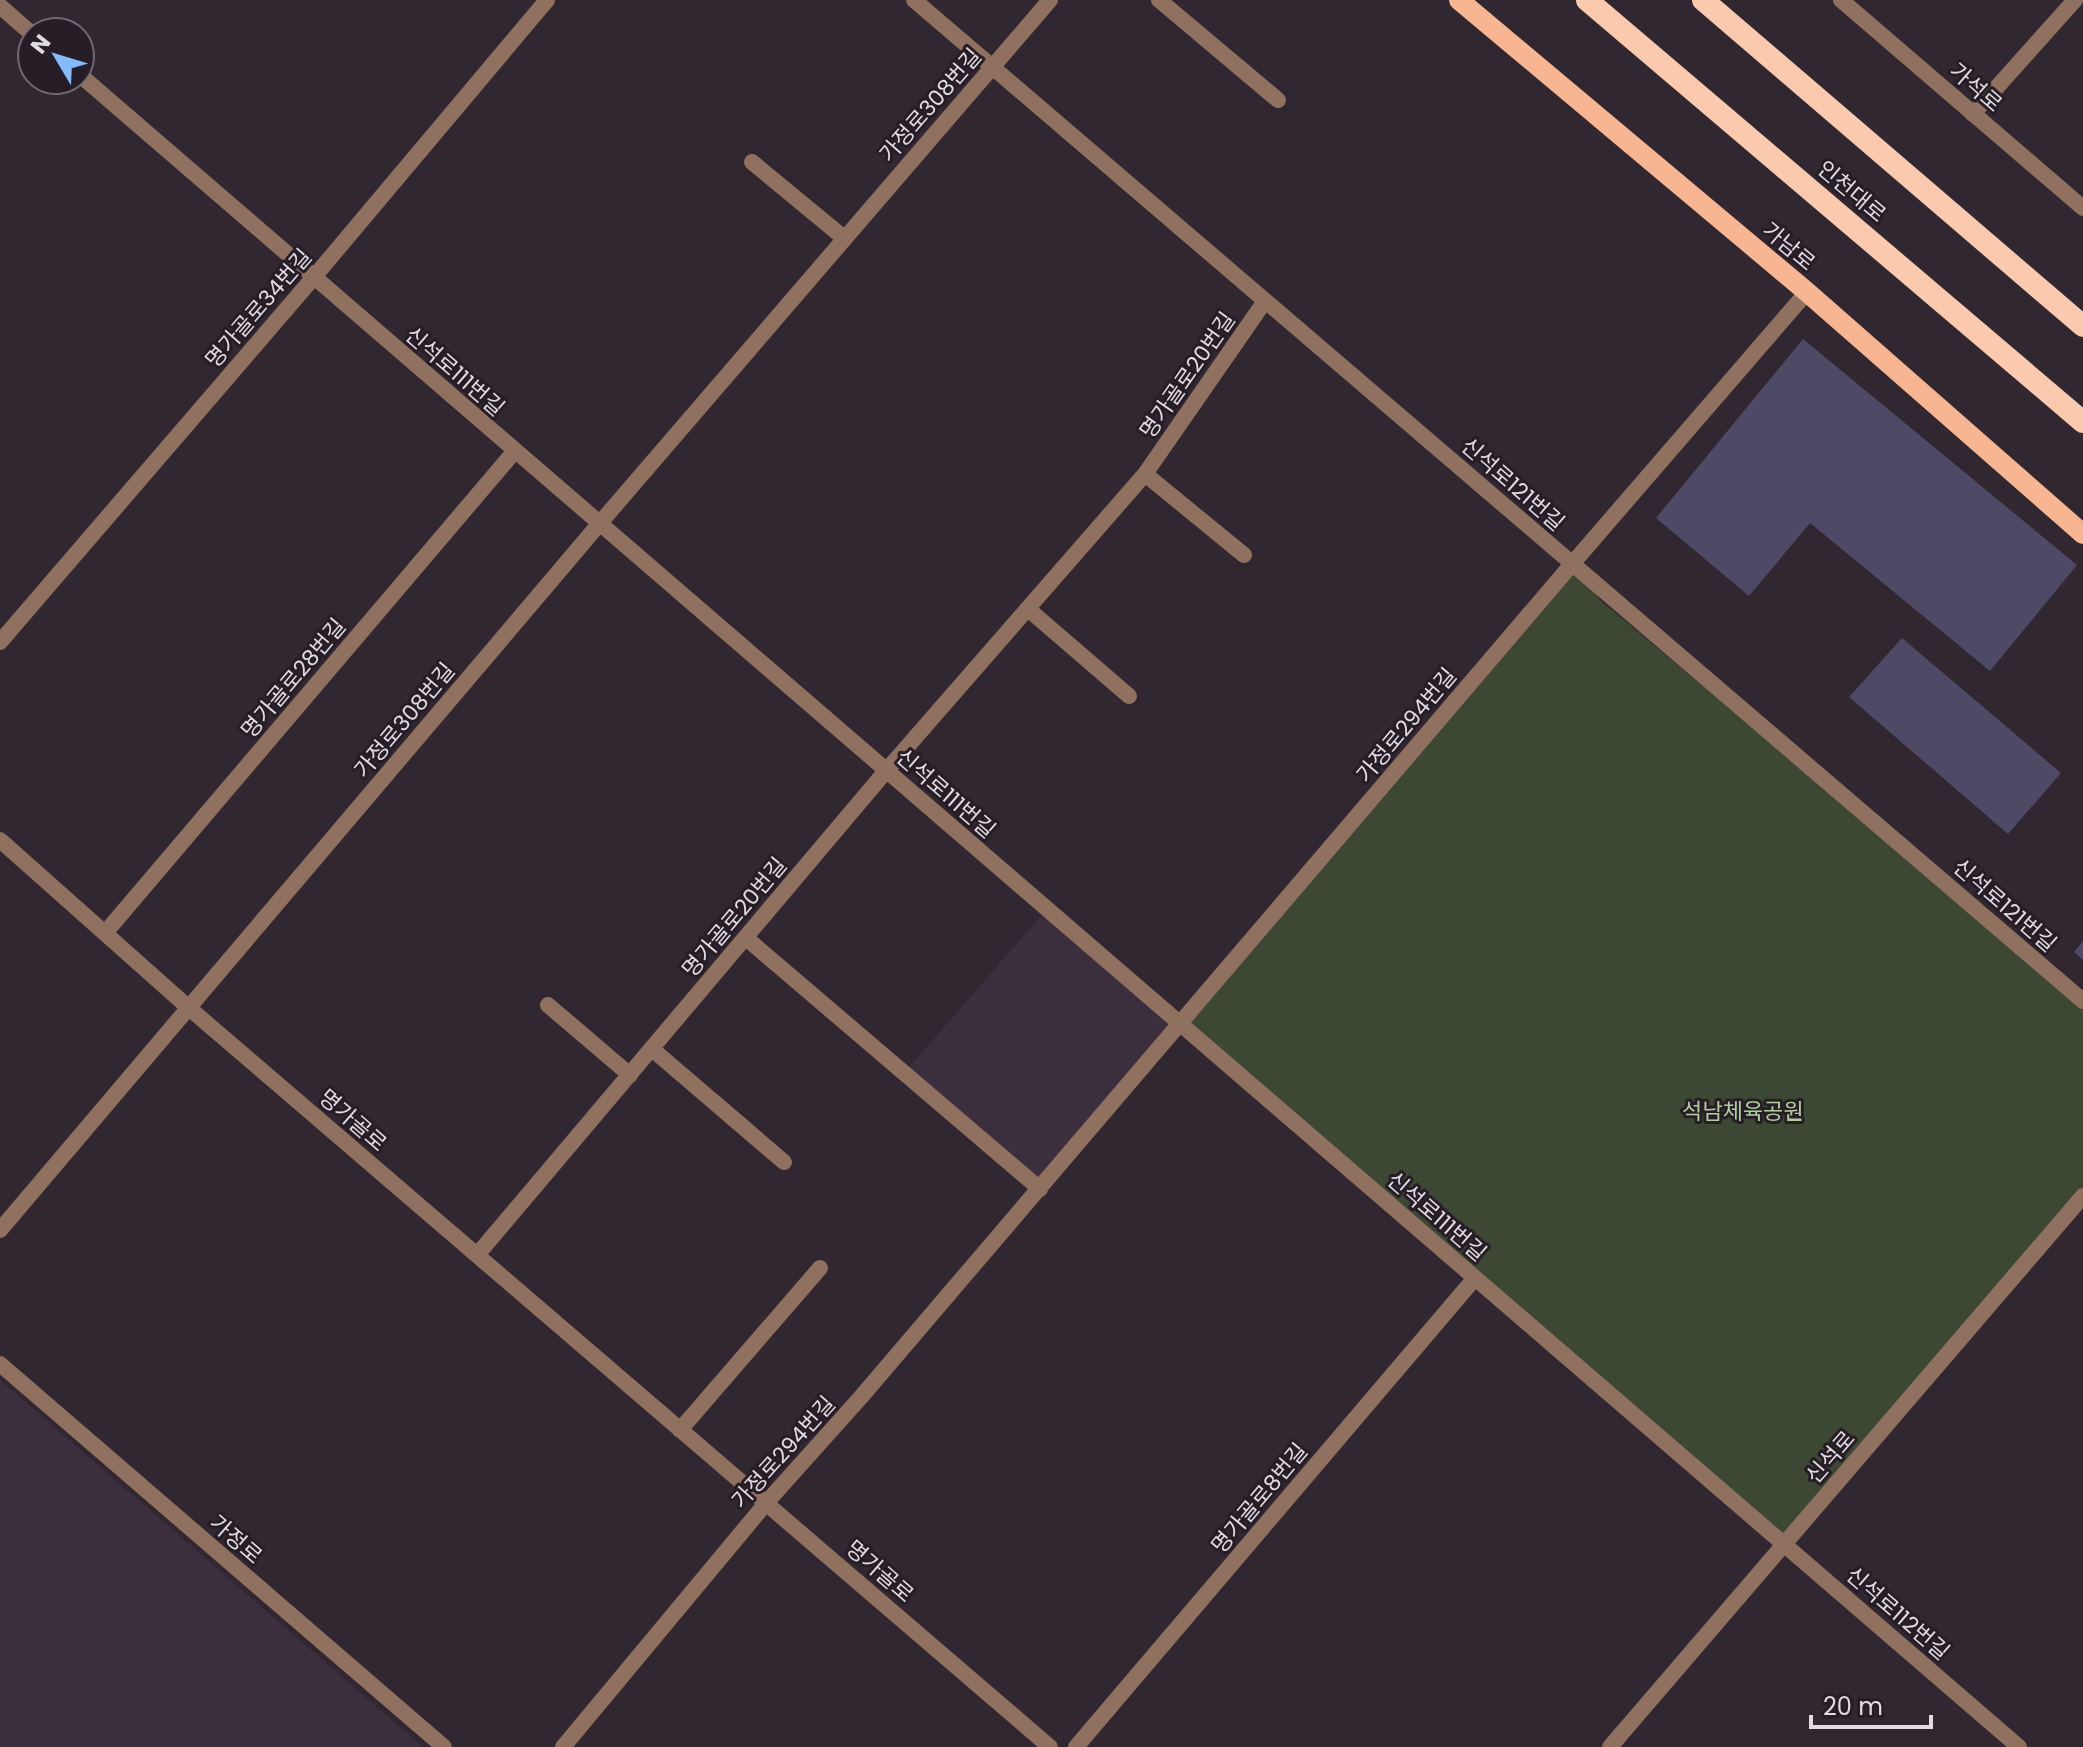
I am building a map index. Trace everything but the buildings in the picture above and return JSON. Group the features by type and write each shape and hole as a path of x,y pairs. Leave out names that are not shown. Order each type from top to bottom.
{"highway":[{"name":"인천대로","path":"1587,0 2083,422"},
{"path":"1703,0 2083,326"}],"main road":[{"name":"가남로","path":"1459,0 1807,292 2083,534"}],"street":[{"name":"명가골로34번길","path":"0,642 547,0"},
{"name":"신석로121번길","path":"914,0 2083,1001"},
{"name":"가정로308번길","path":"0,1230 600,523 1050,0"},
{"path":"1159,0 1278,100"},
{"name":"가석로","path":"1841,0 2083,208"},
{"path":"1973,114 2075,0"},
{"path":"0,6 16,20"},
{"name":"신석로111번길","path":"96,89 1784,1544"},
{"path":"752,162 844,238"},
{"name":"가정로294번길","path":"563,1747 767,1502 871,1386 1807,292"},
{"name":"명가골로20번길","path":"477,1255 886,771 1145,474 1265,301"},
{"name":"명가골로28번길","path":"105,933 514,452"},
{"name":"명가골로20번길","path":"1145,474 1244,555"},
{"path":"1028,609 1129,696"},
{"name":"명가골로","path":"0,840 189,1008 1050,1747"},
{"path":"746,938 1040,1189"},
{"path":"548,1005 630,1075"},
{"path":"652,1049 784,1162"},
{"name":"신석로","path":"1610,1747 2083,1196"},
{"path":"680,1430 820,1268"},
{"name":"명가골로8번길","path":"1076,1747 1475,1278"},
{"name":"가정로","path":"0,1364 444,1747"},
{"name":"신석로112번길","path":"1784,1544 2019,1747"}],"shaded area":[{"path":"1047,909 1181,1024 1040,1189 904,1073"},
{"path":"0,1380 423,1747 0,1747"}],"green space":[{"name":"석남체육공원","path":"1572,564 1601,601 2083,1003 2083,1196 1784,1544 1181,1024"}]}
